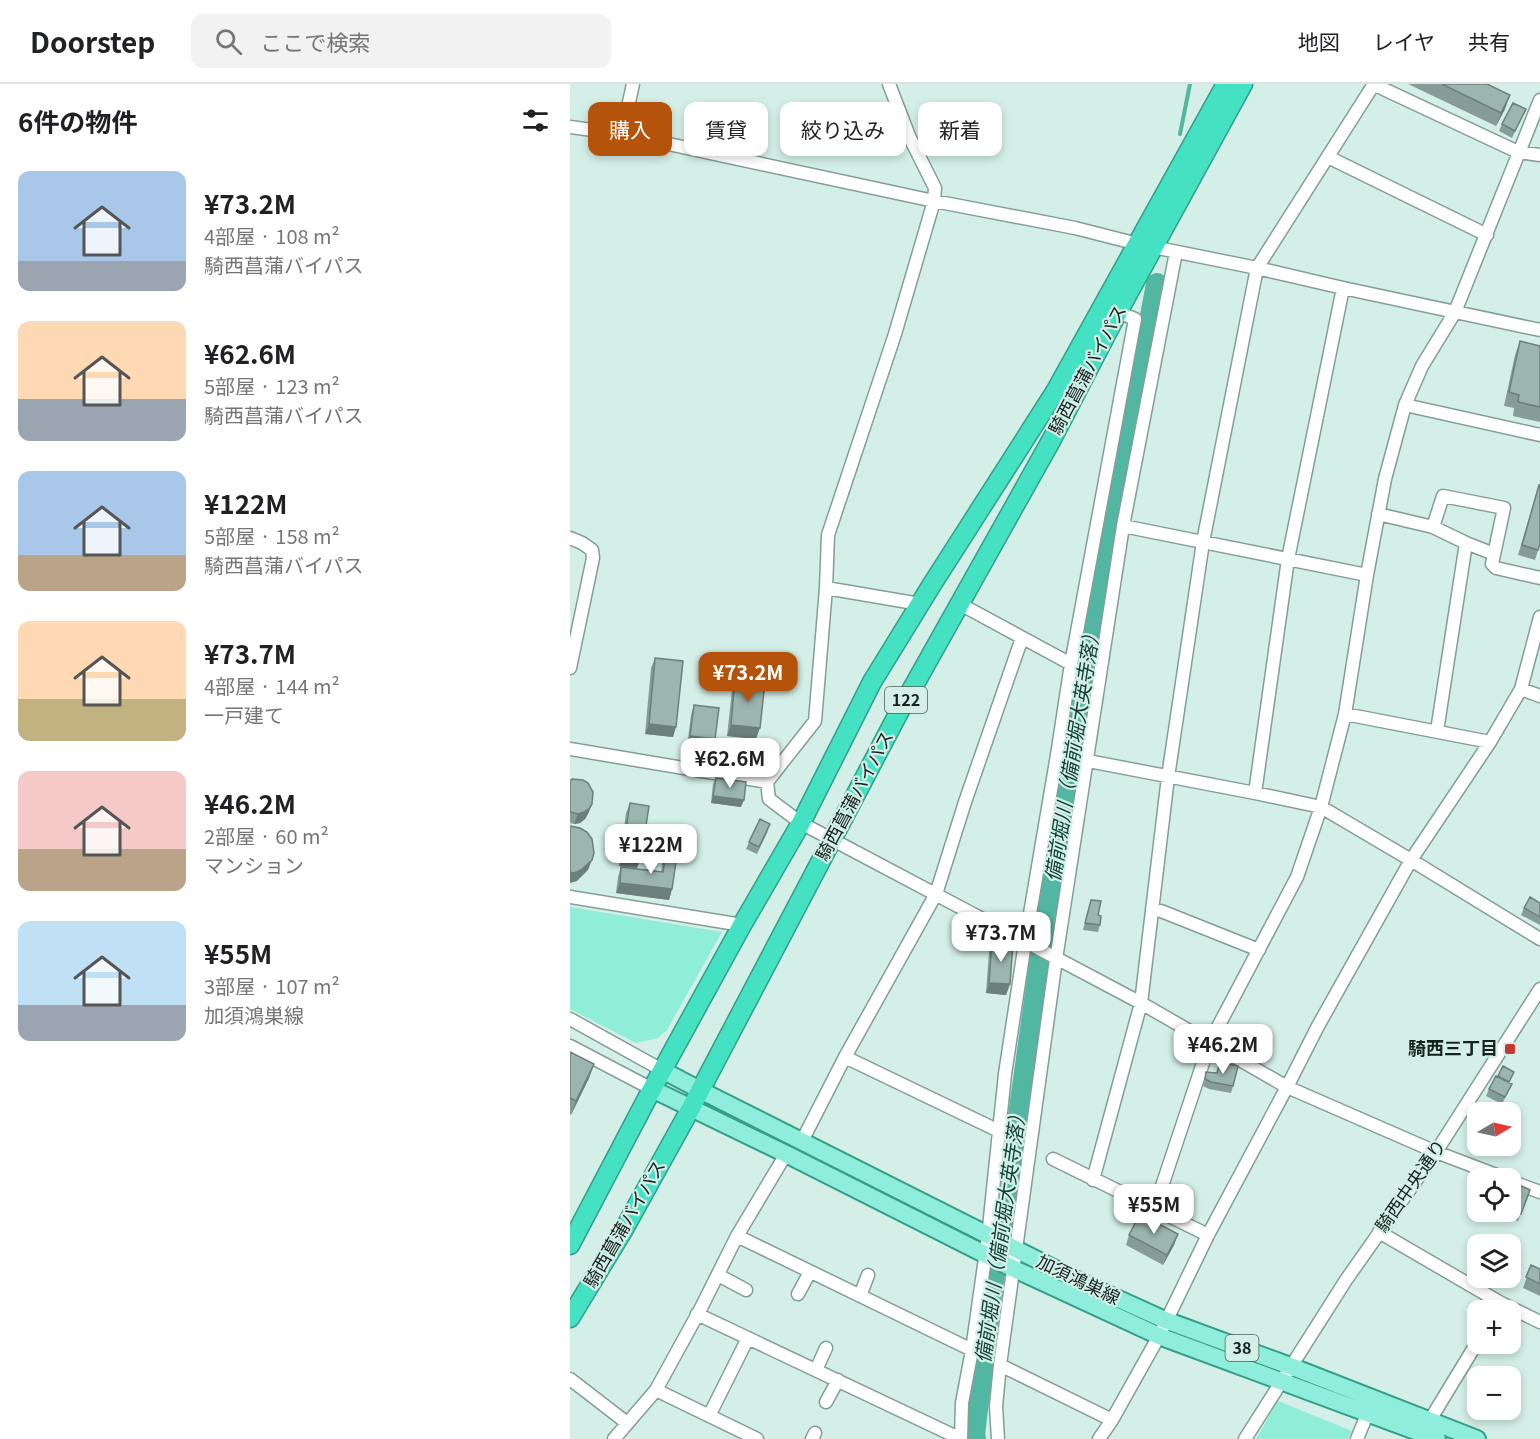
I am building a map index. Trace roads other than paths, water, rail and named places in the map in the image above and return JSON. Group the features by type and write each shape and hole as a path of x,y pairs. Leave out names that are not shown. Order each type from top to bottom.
{"highway":[{"name":"騎西菖蒲バイパス","path":"570,1318 624,1229 700,1090 898,714 1052,439 1118,312 1146,245 1226,84"},
{"name":"騎西菖蒲バイパス","path":"570,1245 662,1070 801,823 872,682 1146,245 1243,84"}],"main road":[{"name":"加須鴻巣線","path":"662,1070 802,1141 987,1245 1011,1267 1159,1336 1437,1439"},
{"name":"加須鴻巣線","path":"652,1089 786,1154 987,1245 1014,1249 1166,1320 1477,1439"}],"street":[{"path":"629,102 633,84"},
{"path":"890,84 909,136 935,188 933,201 895,334 828,535 815,721 767,782 769,799 801,823 1141,1003 1287,1086 1478,1168"},
{"path":"1093,1180 1141,1003 1168,777 1203,542 1257,268 1374,84 1518,152 1540,155"},
{"path":"1154,1210 1210,1042 1297,877 1321,807 1345,714 1385,478 1405,405 1422,366 1455,312 1540,100"},
{"path":"570,127 588,129"},
{"path":"672,145 933,201 1075,228 1176,252 1540,330"},
{"path":"1328,157 1487,235"},
{"path":"998,1439 996,1406 1011,1267 1053,957 1124,526 1176,252"},
{"path":"1255,793 1288,559 1343,288"},
{"path":"697,1314 961,1439 962,1403 987,1245 1005,1074 1025,943 1059,756 1071,664 1135,319 1118,312"},
{"path":"1405,405 1540,435"},
{"path":"1433,527 1443,495 1504,508 1492,564 1496,568 1540,578"},
{"path":"1378,514 1433,527 1494,554"},
{"path":"1124,526 1367,575"},
{"path":"570,538 592,550 593,558 570,668"},
{"path":"1437,731 1466,543"},
{"path":"826,588 920,604"},
{"path":"960,604 1071,664"},
{"path":"1099,1439 1159,1336 1208,1235 1318,1026 1411,860 1490,742 1521,689 1540,617"},
{"path":"802,1141 845,1057 936,894 965,802 1022,638"},
{"path":"1521,689 1540,696"},
{"path":"1345,714 1490,742"},
{"path":"570,749 767,782"},
{"path":"1059,756 1321,807 1540,939"},
{"path":"570,897 742,925"},
{"path":"1152,909 1258,950"},
{"name":"騎西中央通り","path":"1245,1439 1290,1366 1379,1232 1436,1152 1540,989"},
{"path":"570,1020 662,1070"},
{"path":"570,1046 652,1089"},
{"path":"845,1057 999,1131"},
{"path":"614,1439 656,1390 737,1236 786,1154"},
{"path":"1053,1159 1208,1235"},
{"path":"1521,1185 1540,1192"},
{"path":"1379,1232 1487,1300"},
{"path":"737,1236 972,1350"},
{"path":"798,1294 810,1272"},
{"path":"717,1275 746,1290"},
{"path":"860,1296 868,1275"},
{"path":"1521,1315 1540,1322"},
{"path":"709,1416 748,1338"},
{"path":"816,1371 826,1348"},
{"path":"1430,1420 1470,1354"},
{"path":"1000,1365 1112,1420"},
{"path":"570,1379 627,1424"},
{"path":"826,1402 838,1380"},
{"path":"656,1390 756,1439"},
{"path":"1357,1439 1368,1412"}],"waterway":[{"name":"備前堀川（備前堀大英寺落）","path":"1180,134 1190,84"},
{"name":"備前堀川（備前堀大英寺落）","path":"975,1439 989,1306 1018,1123 1053,870 1108,543 1157,284"}],"place":[{"name":"騎西三丁目","path":"1510,1049"}]}
